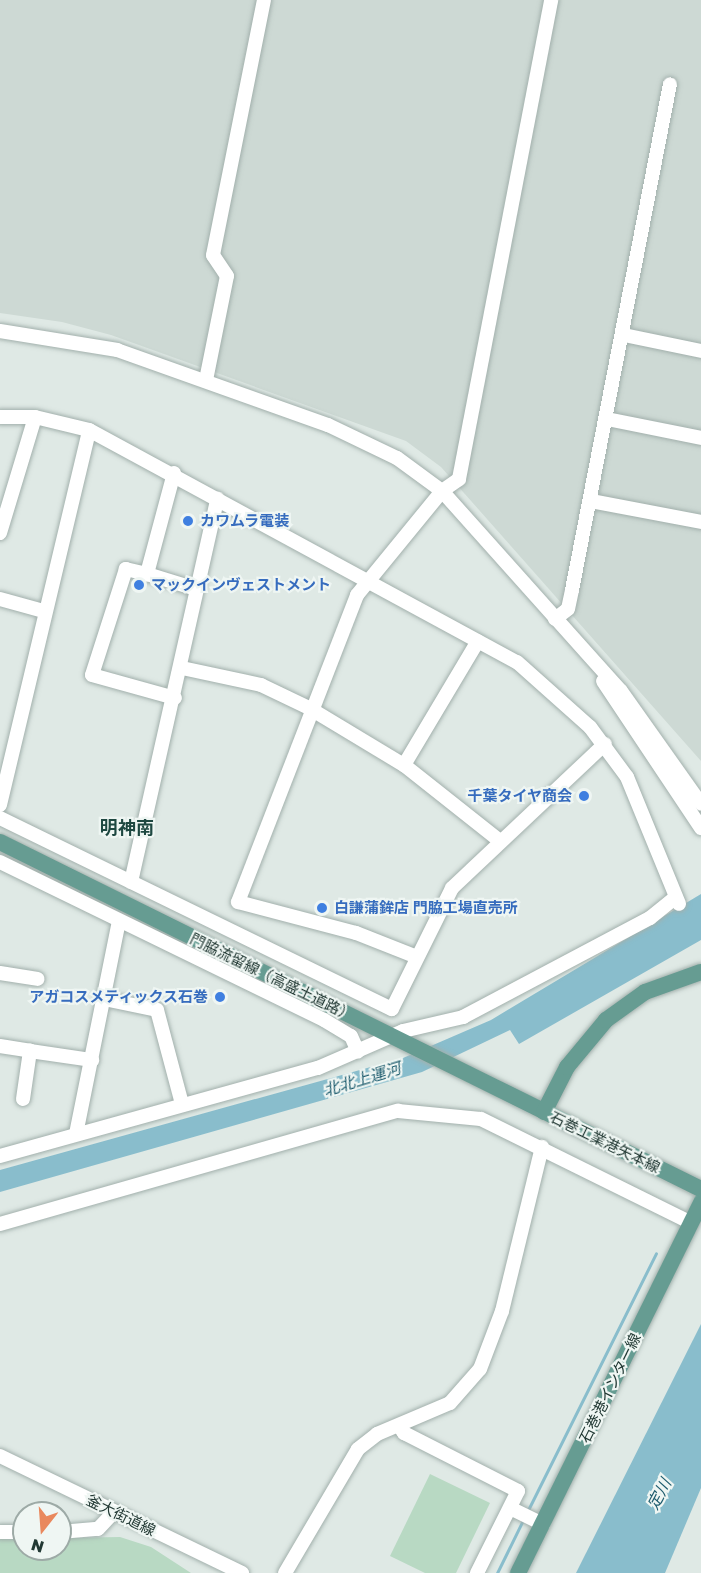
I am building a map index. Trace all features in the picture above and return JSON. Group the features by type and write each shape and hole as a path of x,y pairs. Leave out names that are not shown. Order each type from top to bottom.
{"main road":[{"name":"門脇流留線（高盛土道路）","path":"0,842 544,1112"},
{"name":"石巻工業港矢本線","path":"696,1187 544,1112 567,1067 606,1020 645,992 701,972"},
{"name":"石巻港インター線","path":"531,1573 696,1225 701,1202"},
{"name":"石巻港インター線","path":"518,1573 526,1516 696,1225"}],"street":[{"path":"206,380 227,276 213,255 264,0"},
{"path":"417,957 356,933 238,902 311,709 364,582 442,491 459,479 551,0"},
{"path":"555,619 568,609 624,335 670,84"},
{"path":"0,331 117,350 206,380 370,443 442,491 645,722 701,804"},
{"path":"624,335 701,351"},
{"path":"0,417 34,417 89,430 174,473 364,582 478,641 549,686 605,744 639,799 677,900 650,918 497,1002 463,1017 392,1036 318,1068 0,1156"},
{"path":"0,533 34,417"},
{"path":"607,419 701,438"},
{"path":"0,805 44,611 89,430"},
{"path":"147,574 174,473"},
{"path":"131,882 182,668 196,589 217,499"},
{"path":"591,501 701,522"},
{"path":"175,698 92,675 126,569 196,589"},
{"path":"0,599 44,611"},
{"path":"404,765 478,641"},
{"path":"586,654 701,828"},
{"path":"182,668 261,685 311,709 404,765 500,841"},
{"path":"0,818 392,1009 452,888 605,744"},
{"path":"0,862 345,1031 358,1052"},
{"path":"75,1134 119,921"},
{"path":"0,973 38,979"},
{"path":"104,999 157,1010 182,1104"},
{"path":"0,1046 92,1060"},
{"path":"24,1099 30,1051"},
{"path":"0,1224 398,1111 481,1119 542,1147 696,1225"},
{"path":"285,1573 358,1449 377,1434 450,1403 480,1369 502,1311 542,1147"},
{"path":"399,1425 404,1433 518,1491 526,1516 477,1573"},
{"name":"釜大街道線","path":"0,1456 242,1573"},
{"path":"72,1531 98,1529 114,1512"}],"shaded area":[{"path":"0,0 701,0 701,761 441,467 406,441 111,335 62,322 0,313"}],"green space":[{"path":"430,1474 490,1503 456,1573 425,1573 390,1556"},
{"path":"120,1537 151,1547 191,1573 0,1573 0,1538 12,1538 12,1561 72,1561 72,1538"}],"water":[{"name":"北北上運河","path":"701,894 701,940 519,1044 510,1030 422,1072 0,1192 0,1170 403,1058 491,1020"},
{"name":"定川","path":"701,1324 701,1488 665,1573 576,1573"}],"waterway":[{"path":"527,1512 656,1253"},
{"path":"497,1573 524,1518"}],"place":[{"name":"カワムラ電装","path":"188,521"},
{"name":"マックインヴェストメント","path":"139,585"},
{"name":"千葉タイヤ商会","path":"584,796"},
{"name":"白謙蒲鉾店 門脇工場直売所","path":"322,908"},
{"name":"アガコスメティックス石巻","path":"220,997"}],"district":[{"name":"明神南","path":"127,827"}]}
